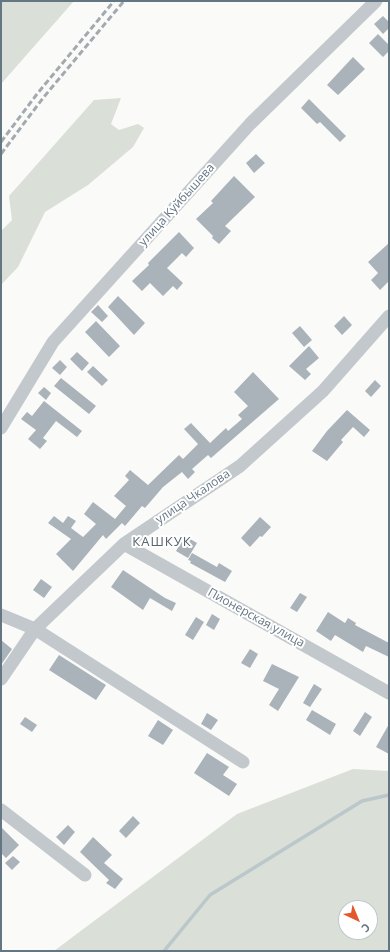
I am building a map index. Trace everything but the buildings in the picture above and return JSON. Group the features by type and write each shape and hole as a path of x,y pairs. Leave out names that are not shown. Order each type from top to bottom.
{"street":[{"name":"улица Куйбышева","path":"1,428 53,342 250,124 376,1"},
{"name":"улица Чкалова","path":"2,675 35,629 124,544 240,466 323,391 389,316"},
{"name":"Пионерская улица","path":"124,544 389,693"},
{"path":"1,615 35,629 243,762"},
{"path":"1,810 85,875"}],"shaded area":[{"path":"1,1 74,1 1,84"},
{"path":"121,98 111,124 119,130 138,124 144,128 133,147 88,185 45,212 18,267 1,285 1,231 12,220 9,196 94,100"},
{"path":"353,769 389,771 389,951 54,951 237,814"}],"waterway":[{"path":"164,951 210,895 362,801 389,795"}],"railway":[{"path":"1,142 37,94 114,1"},
{"path":"1,154 43,98 124,1"}],"district":[{"name":"КАШКУК","path":"162,542"}]}
